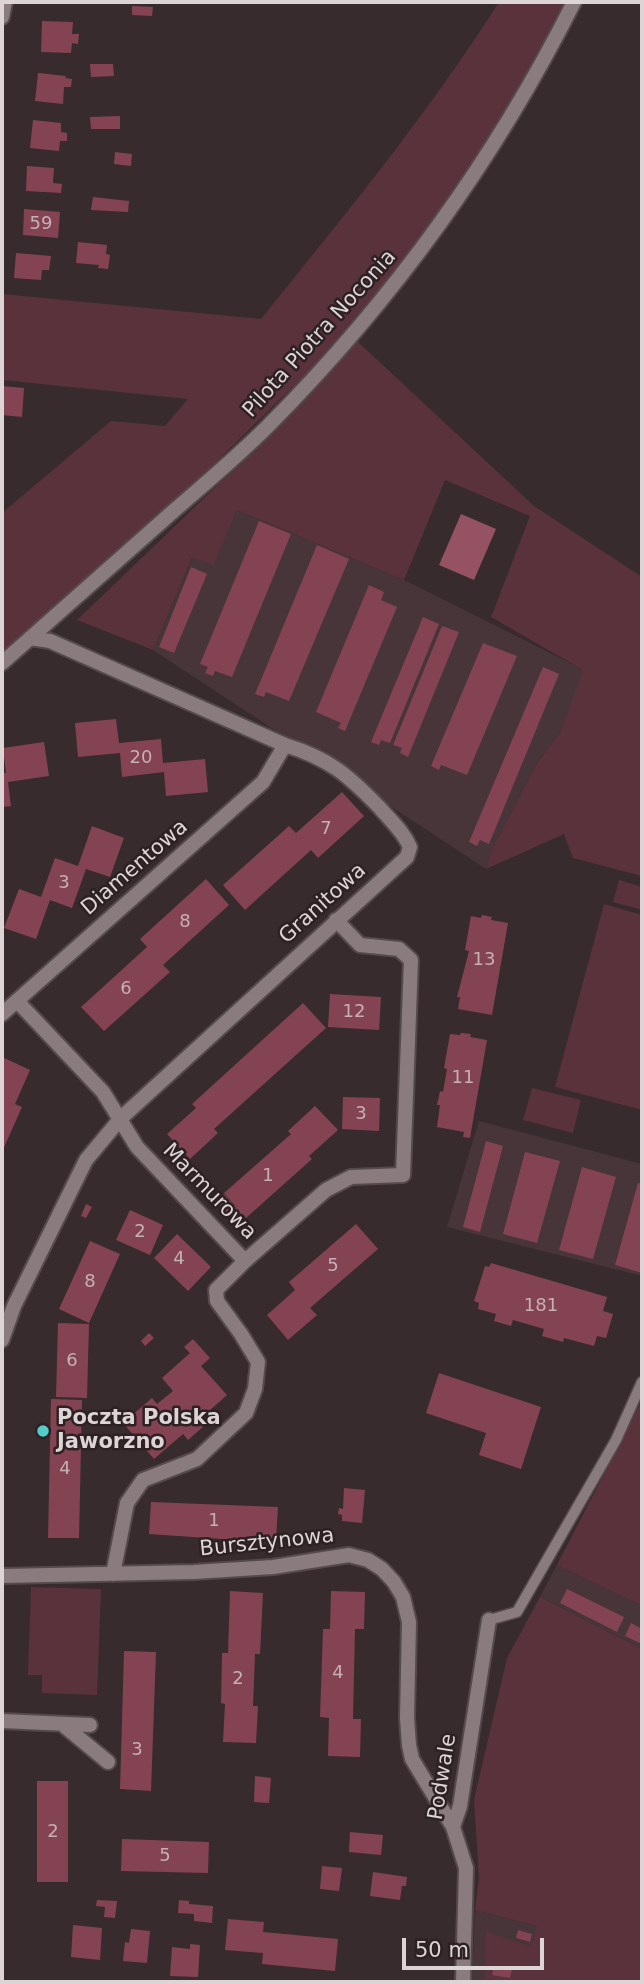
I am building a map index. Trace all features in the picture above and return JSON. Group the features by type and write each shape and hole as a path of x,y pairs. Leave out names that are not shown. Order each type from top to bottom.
{"street":[{"path":"2,17 5,2"},
{"name":"Pilota Piotra Noconia","path":"2,663 265,429 370,315 412,264 502,133 574,2"},
{"name":"Granitowa","path":"2,1340 14,1306 86,1160 121,1118 407,857 410,847 404,834 348,775 309,752 285,745 50,641 30,638"},
{"name":"Diamentowa","path":"2,1014 263,782 285,745"},
{"name":"Marmurowa","path":"17,1001 103,1092 137,1147 245,1261 326,1190 351,1177 403,1175 411,960 399,949 360,945 336,920"},
{"path":"113,1574 127,1503 143,1480 197,1460 246,1413 255,1389 258,1362 217,1301 216,1290 245,1261"},
{"name":"Bursztynowa","path":"2,1576 194,1572 273,1567 349,1555 368,1560 383,1569 403,1597 409,1622 409,1745 421,1775 453,1827"},
{"name":"Podwale","path":"463,1982 466,1868 453,1827 460,1806 489,1620"},
{"path":"2,1721 90,1725"},
{"path":"62,1724 108,1762"}],"lane":[{"path":"489,1620 517,1612 616,1440 642,1382"}],"shaded area":[{"path":"499,2 565,2 520,86 461,181 410,253 312,368 213,465 47,615 2,652 2,513 111,421 165,426 188,399 2,380 2,294 261,319 414,124"},
{"path":"357,341 534,506 642,577 642,876 573,858 564,834 486,869 492,849 537,763 560,733 583,670 491,617 530,516 445,480 404,580 237,510 214,565 192,558 153,650 77,620 296,410"},
{"path":"237,510 404,580 584,670 560,733 537,763 492,849 486,869 153,650 193,557 214,564"},
{"path":"461,514 496,529 474,580 439,565"},
{"path":"619,880 642,887 642,910 613,902"},
{"path":"604,904 642,915 642,1110 555,1087"},
{"path":"532,1088 581,1100 573,1133 523,1120"},
{"path":"479,1121 642,1164 642,1276 447,1227"},
{"path":"642,1400 642,1606 557,1565"},
{"path":"557,1565 642,1606 642,1649 540,1597"},
{"path":"31,1587 101,1589 97,1695 42,1693 42,1675 28,1675"},
{"path":"540,1597 642,1649 642,1982 508,1982 485,1979 486,1932 531,1947 537,1926 475,1910 479,1878 474,1800 507,1658"},
{"path":"475,1910 586,1939 576,1982 472,1982"}],"building":[{"path":"132,6 153,7 152,16 132,15"},
{"path":"42,21 73,22 72,34 79,34 78,44 72,43 71,53 41,52"},
{"path":"90,64 113,64 114,76 91,77"},
{"path":"38,73 72,79 71,87 64,87 63,104 35,101"},
{"path":"120,116 120,129 91,129 90,117"},
{"path":"33,120 61,123 61,132 67,133 67,141 60,141 59,151 30,148"},
{"path":"115,152 132,154 131,166 114,164"},
{"path":"27,166 54,168 53,183 62,184 61,193 26,191"},
{"path":"93,197 129,201 128,212 91,210"},
{"path":"24,209 60,212 58,238 23,235"},
{"path":"78,242 107,245 106,254 110,255 108,269 98,268 99,265 76,263"},
{"path":"16,253 51,256 49,270 42,270 41,280 14,278"},
{"path":"2,386 24,388 22,417 2,415"},
{"path":"259,521 291,534 232,677 215,671 213,676 205,673 208,667 200,664"},
{"path":"317,545 349,559 289,701 266,692 264,697 255,694"},
{"path":"191,567 207,574 174,653 159,647"},
{"path":"369,585 384,592 381,600 397,607 345,731 338,728 341,723 316,712"},
{"path":"423,617 439,624 390,743 381,740 379,745 371,742"},
{"path":"442,626 459,632 408,757 400,753 402,748 393,745"},
{"path":"483,643 517,656 467,775 441,765 439,770 431,766"},
{"path":"543,667 559,674 489,844 480,840 477,846 469,842"},
{"path":"116,719 119,743 161,739 163,763 205,759 208,792 166,796 164,772 122,777 120,753 78,757 75,723"},
{"path":"44,742 49,776 8,782 11,806 2,807 2,773 6,773 3,748"},
{"path":"342,792 364,816 318,858 311,850 245,910 223,885 289,826 296,833"},
{"path":"92,826 124,838 110,877 86,869 72,908 50,900 36,939 4,928 19,889 41,897 55,858 78,866"},
{"path":"206,879 229,905 163,965 170,972 104,1031 81,1007 147,947 140,939"},
{"path":"482,915 492,917 491,920 508,923 492,1015 458,1009 460,997 457,997 469,951 465,950 471,916 481,918"},
{"path":"330,994 381,997 379,1030 328,1027"},
{"path":"303,1003 326,1028 214,1129 218,1133 190,1159 167,1134 196,1108 192,1104"},
{"path":"461,1033 487,1040 470,1138 463,1137 464,1132 437,1127 440,1105 437,1105 440,1091 443,1092 450,1034"},
{"path":"2,1057 30,1070 15,1104 22,1107 2,1152"},
{"path":"343,1097 380,1098 379,1131 342,1129"},
{"path":"315,1106 338,1130 309,1156 312,1159 246,1218 243,1214 234,1221 216,1201 224,1194 240,1211 224,1193 291,1134 288,1131"},
{"path":"486,1141 503,1146 480,1232 463,1227"},
{"path":"525,1152 560,1161 537,1243 503,1234"},
{"path":"582,1167 616,1177 593,1259 559,1250"},
{"path":"638,1183 642,1184 642,1273 615,1265"},
{"path":"86,1204 92,1207 86,1218 81,1216"},
{"path":"130,1210 163,1225 150,1255 116,1240"},
{"path":"356,1224 378,1249 310,1308 317,1315 288,1340 267,1315 295,1290 289,1282"},
{"path":"177,1234 211,1267 188,1291 154,1258"},
{"path":"90,1241 120,1254 89,1323 59,1309"},
{"path":"491,1263 607,1297 603,1311 613,1314 606,1338 597,1336 594,1346 564,1338 563,1342 542,1336 544,1329 513,1320 511,1326 494,1321 496,1314 478,1309 479,1303 474,1301 485,1266 489,1267"},
{"path":"58,1323 89,1324 87,1398 56,1397"},
{"path":"149,1333 154,1338 145,1346 141,1341"},
{"path":"193,1339 210,1358 201,1366 227,1395 199,1420 204,1426 188,1440 183,1434 154,1459 123,1423 152,1398 157,1404 173,1391 162,1378 190,1353 184,1347"},
{"path":"439,1373 541,1407 521,1469 479,1455 486,1433 426,1413"},
{"path":"51,1399 82,1400 79,1538 48,1538"},
{"path":"344,1488 365,1490 362,1523 342,1521 342,1515 338,1514 339,1508 343,1509"},
{"path":"151,1502 278,1507 276,1540 149,1534"},
{"path":"567,1589 624,1617 617,1632 560,1603"},
{"path":"230,1591 263,1593 260,1654 255,1654 253,1706 258,1706 256,1743 223,1742 225,1704 221,1703 222,1653 228,1653"},
{"path":"331,1591 365,1592 364,1629 355,1629 353,1719 361,1719 360,1757 328,1756 329,1718 320,1717 323,1629 330,1629"},
{"path":"631,1623 642,1629 642,1644 625,1636"},
{"path":"124,1651 156,1652 151,1791 120,1789"},
{"path":"255,1776 271,1778 269,1803 254,1802"},
{"path":"37,1781 68,1781 68,1882 37,1882"},
{"path":"350,1832 383,1835 381,1855 349,1852"},
{"path":"122,1839 209,1842 208,1873 121,1871"},
{"path":"322,1866 342,1868 339,1891 320,1889"},
{"path":"373,1872 407,1877 406,1886 402,1886 400,1900 370,1896"},
{"path":"97,1900 117,1901 115,1918 104,1917 105,1907 96,1906"},
{"path":"179,1900 189,1901 189,1904 213,1906 212,1923 194,1921 194,1914 178,1913"},
{"path":"228,1919 264,1922 263,1932 338,1939 335,1971 262,1964 263,1953 225,1950"},
{"path":"73,1925 102,1928 100,1960 71,1957"},
{"path":"131,1929 150,1931 147,1963 123,1961 125,1942 129,1943"},
{"path":"518,1930 532,1934 530,1942 516,1938"},
{"path":"190,1944 200,1945 198,1977 170,1976 172,1947 190,1949"},
{"path":"494,1966 512,1969 510,1978 492,1975"}],"place":[{"name":"Poczta Polska Jaworzno","path":"43,1431"}]}
